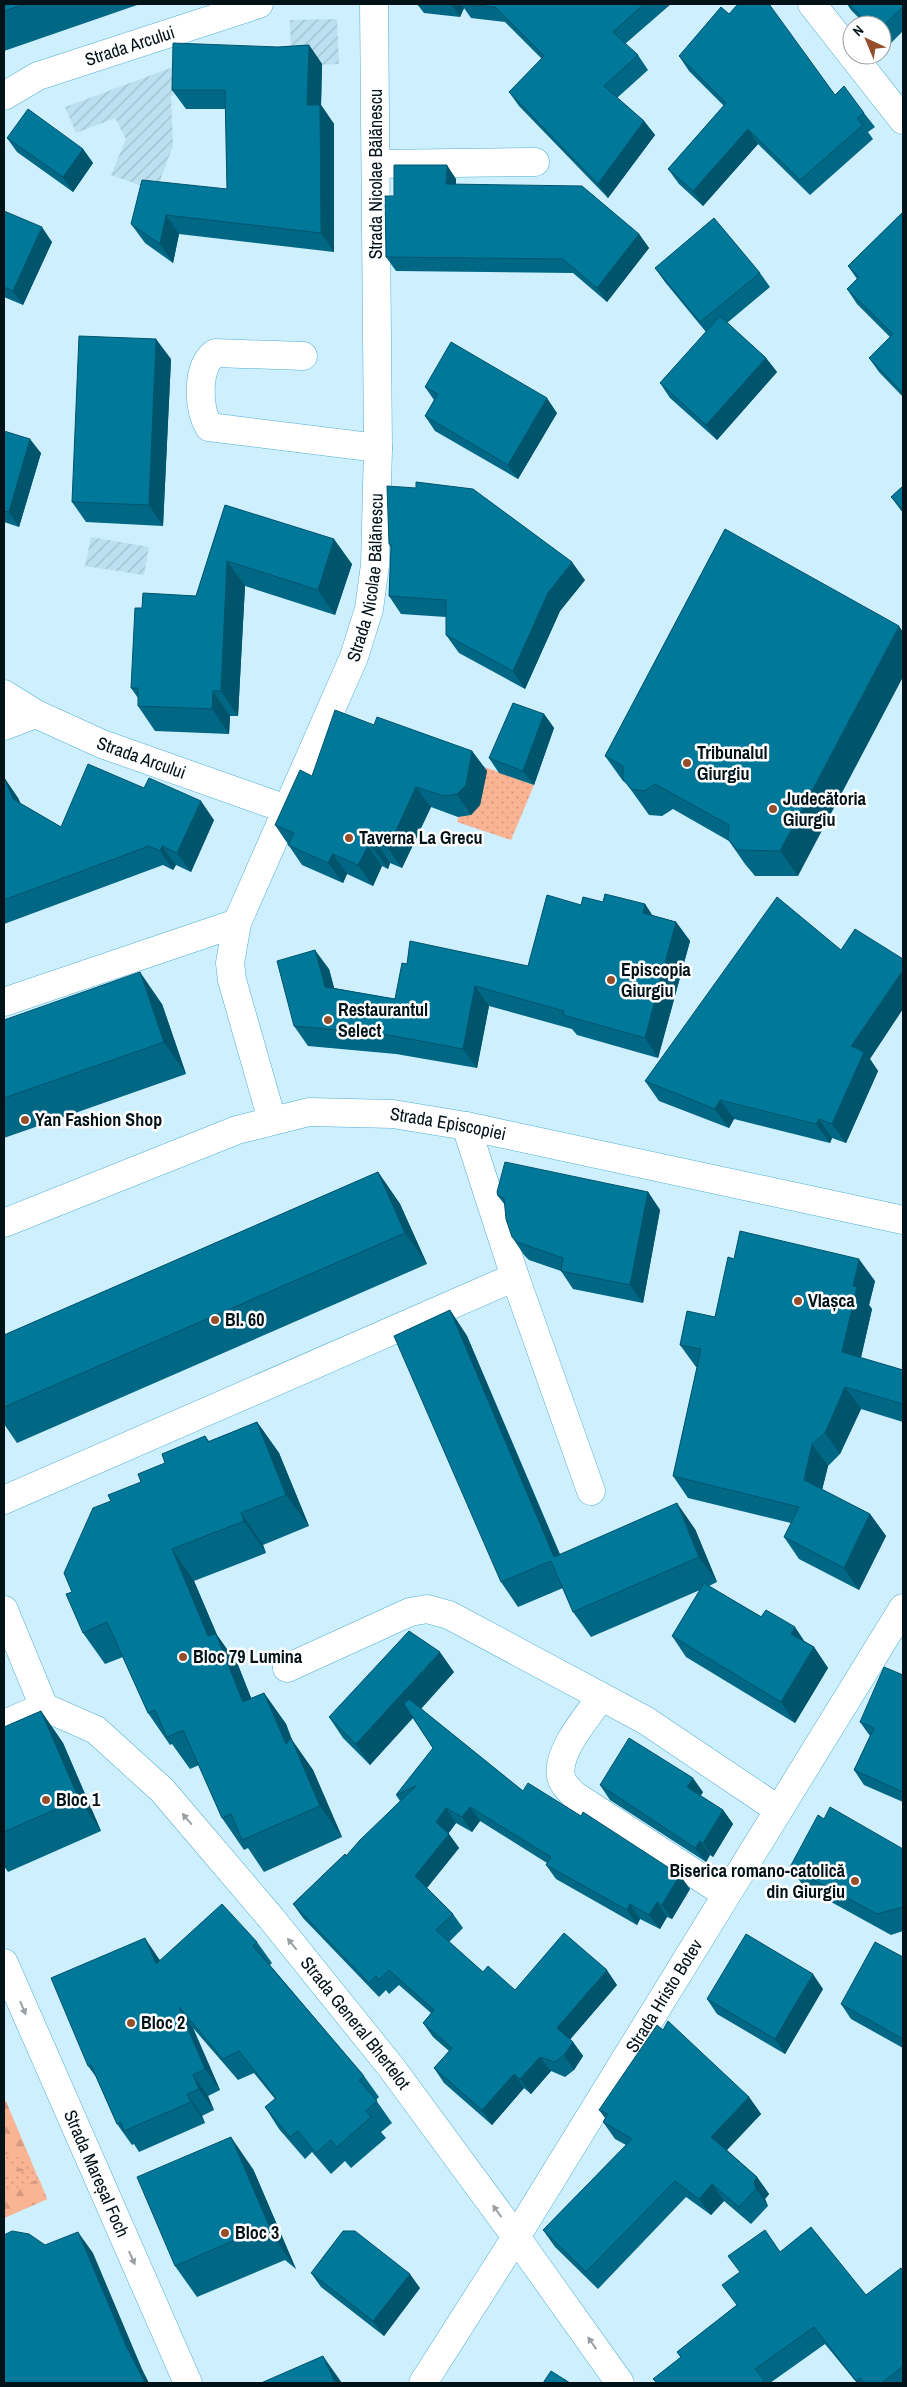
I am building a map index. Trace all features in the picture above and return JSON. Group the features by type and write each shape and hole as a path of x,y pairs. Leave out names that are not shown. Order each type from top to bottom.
{"street":[{"name":"Strada Arcului","path":"4,96 38,76 259,4"},
{"name":"Strada Nicolae Bălănescu","path":"272,1120 232,980 230,963 237,923 354,658 369,609 375,565 378,448 374,4"},
{"path":"812,4 842,42"},
{"path":"860,65 903,120"},
{"path":"376,164 534,162"},
{"path":"303,356 215,353 208,358 202,380 203,417 209,427 378,448"},
{"name":"Strada Arcului","path":"4,694 36,714 102,744 286,809"},
{"path":"4,726 36,714"},
{"path":"4,1002 237,923"},
{"name":"Strada Episcopiei","path":"4,1223 237,1130 309,1112 393,1114 466,1126 903,1220"},
{"path":"466,1126 515,1277 591,1491"},
{"path":"4,1500 515,1277"},
{"name":"Strada Hristo Botev","path":"423,2383 516,2237 903,1608"},
{"path":"287,1668 410,1612 427,1609 449,1615 650,1723 779,1810"},
{"path":"4,1610 44,1707 4,1724"},
{"path":"601,1697 562,1754 561,1777 567,1788 574,1795 726,1894"},
{"name":"Strada General Bhertelot","path":"44,1707 96,1730 162,1790 272,1918 391,2068 516,2237 620,2383"},
{"name":"Strada Mareșal Foch","path":"4,1964 188,2383"}],"shaded area":[{"path":"337,19 339,64 291,66 290,20"},
{"path":"187,62 186,90 171,96 173,146 156,191 111,175 126,139 115,118 76,133 65,107"},
{"path":"91,537 149,547 144,575 85,566"}],"green space":[{"path":"476,764 534,785 511,840 457,822"},
{"path":"4,2097 47,2199 4,2218"},
{"path":"4,2097 31,2161 4,2153"},
{"path":"4,2164 26,2170 4,2179"},
{"path":"39,2179 47,2199 4,2218 4,2194"}],"building":[{"path":"4,4 26,4 4,11"},
{"path":"462,4 644,4 613,32 638,55 604,86 644,121 598,184 509,92 544,56 495,7"},
{"path":"738,4 769,4 835,95 844,86 864,113 857,118 863,125 800,180 748,129 693,191 668,169 726,103 679,56 721,7 729,14"},
{"path":"849,4 903,4 903,7 892,17 892,15 860,15"},
{"path":"173,43 278,47 309,45 307,105 320,105 321,233 166,215 160,244 131,224 142,180 227,189 225,90 172,90"},
{"path":"28,109 83,149 63,177 7,138"},
{"path":"394,165 447,165 446,184 582,186 639,234 597,288 563,259 386,257 385,196 394,196"},
{"path":"4,211 42,227 13,291 4,287"},
{"path":"903,212 903,393 869,358 893,334 847,289 859,277 848,266"},
{"path":"714,218 760,273 700,322 655,268"},
{"path":"720,316 766,358 706,425 660,383"},
{"path":"79,336 156,339 149,505 72,502"},
{"path":"451,342 547,398 508,465 425,416 438,394 425,387"},
{"path":"4,431 30,439 9,512 4,511"},
{"path":"416,482 473,489 572,562 548,593 513,671 446,635 446,600 389,596 391,545 389,544 387,486 416,488"},
{"path":"903,486 903,509 891,497"},
{"path":"225,505 334,539 318,590 227,561 221,691 213,691 212,709 138,706 138,688 131,688 135,608 142,608 143,593 196,596"},
{"path":"725,529 899,626 780,851 737,850 728,839 729,825 655,784 644,791 631,789 623,779 623,766 605,756"},
{"path":"513,703 544,714 523,771 489,758"},
{"path":"335,710 374,725 377,717 472,751 466,785 457,794 444,796 416,787 388,848 376,842 373,848 368,846 358,865 333,854 328,863 288,845 294,833 275,825 300,770 312,776"},
{"path":"88,764 144,788 149,778 201,801 177,853 162,846 160,851 149,846 4,900 4,779 13,799 61,827"},
{"path":"605,894 645,904 643,913 676,922 645,1038 563,1015 564,1011 475,986 463,1049 383,1034 294,1026 277,961 315,950 325,987 395,999 402,963 407,964 410,941 528,966 547,895 581,905 583,897 603,902"},
{"path":"777,897 841,950 855,929 903,959 903,970 851,1046 864,1052 832,1124 819,1119 816,1124 720,1100 715,1109 645,1081"},
{"path":"140,972 164,1042 4,1098 4,1020"},
{"path":"505,1162 648,1192 630,1285 561,1271 563,1258 517,1242 512,1237 506,1219 504,1198 498,1196 497,1192"},
{"path":"378,1172 405,1233 4,1407 4,1335"},
{"path":"740,1231 859,1259 853,1286 857,1287 842,1352 903,1370 903,1404 845,1387 825,1433 812,1444 804,1480 870,1514 844,1568 784,1537 799,1507 673,1476 701,1349 680,1345 687,1311 715,1317 728,1257 734,1259"},
{"path":"450,1310 554,1557 677,1503 699,1557 573,1612 551,1561 501,1582 394,1336"},
{"name":"Bloc 79 Lumina","path":"257,1422 286,1495 241,1513 244,1521 172,1549 208,1636 216,1634 243,1702 264,1693 286,1744 291,1738 320,1806 242,1840 231,1814 222,1818 183,1730 167,1737 155,1710 148,1713 107,1622 83,1633 66,1594 72,1592 64,1573 93,1508 111,1501 108,1495 141,1482 138,1474 165,1463 162,1454 205,1436 208,1442"},
{"path":"704,1583 761,1617 766,1610 795,1627 791,1634 814,1647 781,1702 672,1636"},
{"path":"409,1631 440,1652 356,1744 329,1717"},
{"path":"884,1667 903,1675 903,1792 854,1770 874,1728 860,1722"},
{"path":"409,1699 523,1791 528,1783 581,1816 583,1812 680,1875 662,1905 657,1902 649,1915 630,1904 627,1910 546,1865 551,1857 470,1807 462,1817 446,1808 436,1822 449,1834 415,1876 453,1914 436,1930 483,1972 488,1966 515,1990 564,1933 607,1970 557,2028 573,2042 564,2055 555,2062 540,2057 520,2079 514,2074 482,2110 434,2068 452,2048 423,2023 434,2010 389,1970 379,1980 376,1976 369,1983 293,1904 345,1854 346,1856 416,1786 396,1795 433,1748 404,1704"},
{"path":"41,1711 79,1799 4,1832 4,1727"},
{"path":"629,1738 693,1778 687,1787 723,1810 703,1843 700,1841 695,1848 600,1785"},
{"path":"830,1807 903,1849 903,1907 877,1914 790,1867 818,1815 824,1819"},
{"path":"222,1904 257,1942 253,1946 364,2076 359,2080 377,2101 366,2111 371,2117 337,2147 331,2140 316,2153 298,2131 290,2137 265,2107 276,2098 239,2051 223,2059 179,2007 205,2069 193,2075 199,2089 187,2094 191,2102 124,2131 121,2122 117,2124 91,2065 88,2066 51,1978 145,1938 156,1964"},
{"path":"746,1934 813,1974 775,2039 707,1999"},
{"path":"875,1942 903,1957 903,2039 841,2004"},
{"path":"668,2021 749,2097 711,2137 757,2177 754,2182 756,2189 739,2207 712,2184 699,2199 675,2181 586,2272 543,2230 632,2139 603,2122 608,2114 599,2110 657,2025 663,2030"},
{"path":"231,2137 274,2237 263,2228 175,2266 137,2177"},
{"path":"811,2227 866,2295 901,2268 903,2271 903,2366 882,2383 864,2383 860,2378 856,2381 814,2327 755,2369 764,2380 761,2383 657,2383 653,2379 681,2357 677,2352 737,2305 722,2285 740,2272 728,2256 765,2230 780,2252"},
{"path":"12,2231 29,2234 45,2245 78,2232 127,2348 145,2383 4,2383 4,2235"},
{"path":"343,2231 355,2231 410,2274 373,2321 311,2273"},
{"path":"323,2356 335,2383 261,2383"},
{"path":"551,2371 570,2383 543,2383"}],"place":[{"name":"Tribunalul Giurgiu","path":"687,763"},
{"name":"Judecătoria Giurgiu","path":"773,809"},
{"name":"Taverna La Grecu","path":"349,838"},
{"name":"Episcopia Giurgiu","path":"611,980"},
{"name":"Restaurantul Select","path":"328,1020"},
{"name":"Yan Fashion Shop","path":"25,1120"},
{"name":"Vlașca","path":"798,1301"},
{"name":"Bl. 60","path":"215,1320"},
{"name":"Bloc 79 Lumina","path":"183,1657"},
{"name":"Bloc 1","path":"46,1800"},
{"name":"Biserica romano-catolică din Giurgiu","path":"855,1881"},
{"name":"Bloc 2","path":"131,2023"},
{"name":"Bloc 3","path":"225,2233"}]}
